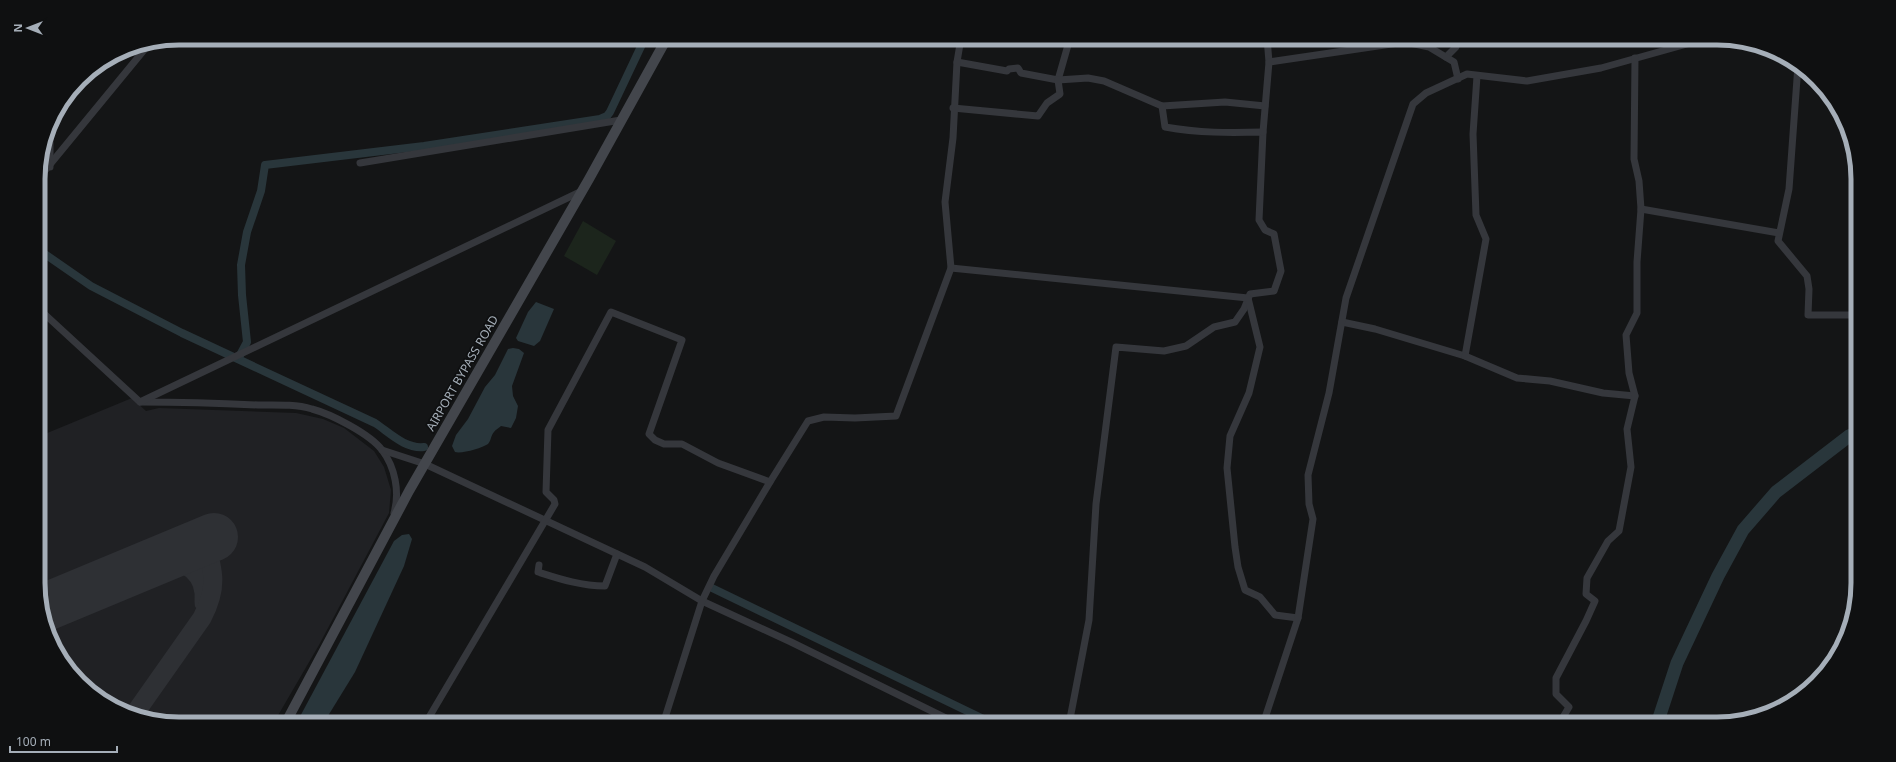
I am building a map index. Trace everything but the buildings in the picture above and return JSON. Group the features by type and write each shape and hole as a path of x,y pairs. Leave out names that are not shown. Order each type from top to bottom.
{"street":[{"name":"AIRPORT BYPASS ROAD","path":"289,717 391,525 440,437 582,191 663,45"},
{"path":"665,717 702,601 714,576 808,421 818,417 830,416 855,418 896,416 951,268 945,202 952,138 957,62 960,45"},
{"path":"953,108 1038,116 1047,103 1060,94 1058,80 1068,45"},
{"path":"1070,717 1088,620 1096,504 1116,347 1164,351 1186,346 1214,327 1235,322 1244,309 1250,294 1274,291 1281,271 1274,234 1265,230 1259,220 1268,62 1267,45"},
{"path":"1268,62 1387,45"},
{"path":"1419,45 1429,47 1454,62 1458,79"},
{"path":"1446,57 1456,47 1456,45"},
{"path":"1265,717 1298,618 1313,519 1309,504 1308,476 1329,393 1346,298 1413,104 1426,93 1467,74 1527,81 1601,68 1683,45"},
{"path":"45,172 144,50"},
{"path":"1564,717 1569,707 1556,694 1556,678 1595,601 1586,594 1588,578 1608,541 1619,531 1631,467 1627,429 1635,396 1629,373 1626,335 1637,313 1637,262 1641,209 1639,181 1634,159 1635,58"},
{"path":"957,62 1007,71 1009,69 1018,68 1021,73 1058,80 1088,78 1104,81 1162,106 1224,102 1265,106"},
{"path":"1797,73 1789,189 1778,241 1807,276 1809,289 1808,314 1851,314"},
{"path":"1465,356 1486,239 1476,214 1473,134 1477,76"},
{"path":"1162,106 1165,127 1193,132 1218,134 1263,132"},
{"path":"360,163 621,120"},
{"path":"50,145 50,167"},
{"path":"140,402 582,191"},
{"path":"1641,209 1779,233"},
{"path":"951,268 1248,298"},
{"path":"1248,298 1260,347 1249,393 1230,436 1227,468 1237,560 1245,590 1260,597 1275,615 1298,618"},
{"path":"429,717 546,522 556,502 546,492 548,430 611,312 682,340 648,434 655,440 664,444 682,444 718,463 770,482"},
{"path":"45,315 140,402 298,406 313,409 341,420 362,433 382,450 425,464 617,554 645,568 702,601 791,642 944,717"},
{"path":"1342,322 1375,329 1465,356 1517,378 1550,382 1603,393 1635,396"},
{"path":"382,450 395,479 396,508 391,525"},
{"path":"539,564 538,572 561,580 588,586 605,586 617,554"}],"shaded area":[{"path":"583,221 616,241 597,275 564,256"},
{"path":"536,302 554,309 540,341 534,346 518,341 516,338 528,312"},
{"path":"508,349 519,349 524,353 512,386 513,396 518,406 516,418 511,428 501,426 495,431 489,443 485,446 467,451 455,452 452,446 456,435 468,419 485,387 495,375"},
{"path":"132,398 146,411 159,408 296,413 323,419 344,428 374,451 384,467 391,490 389,513 319,645 277,717 171,717 153,714 136,710 120,703 91,684 78,671 59,642 52,626 45,591 45,434"},
{"path":"409,534 412,539 404,566 355,672 327,717 300,717 394,541 402,535"}],"waterway":[{"path":"239,357 247,342 242,295 241,265 247,232 261,191 265,165 424,146 600,119 607,116 610,112 642,45"},
{"path":"45,254 91,286 182,333 375,423 392,436 410,446 424,447"},
{"path":"1659,717 1677,663 1718,576 1743,530 1776,492 1851,435"},
{"path":"712,588 979,717"}],"taxiway":[{"path":"137,710 202,618 207,607 213,580 211,562 205,541"},
{"path":"159,560 177,562 192,570 202,583 204,603"}],"runway":[{"path":"48,606 214,537"}]}
